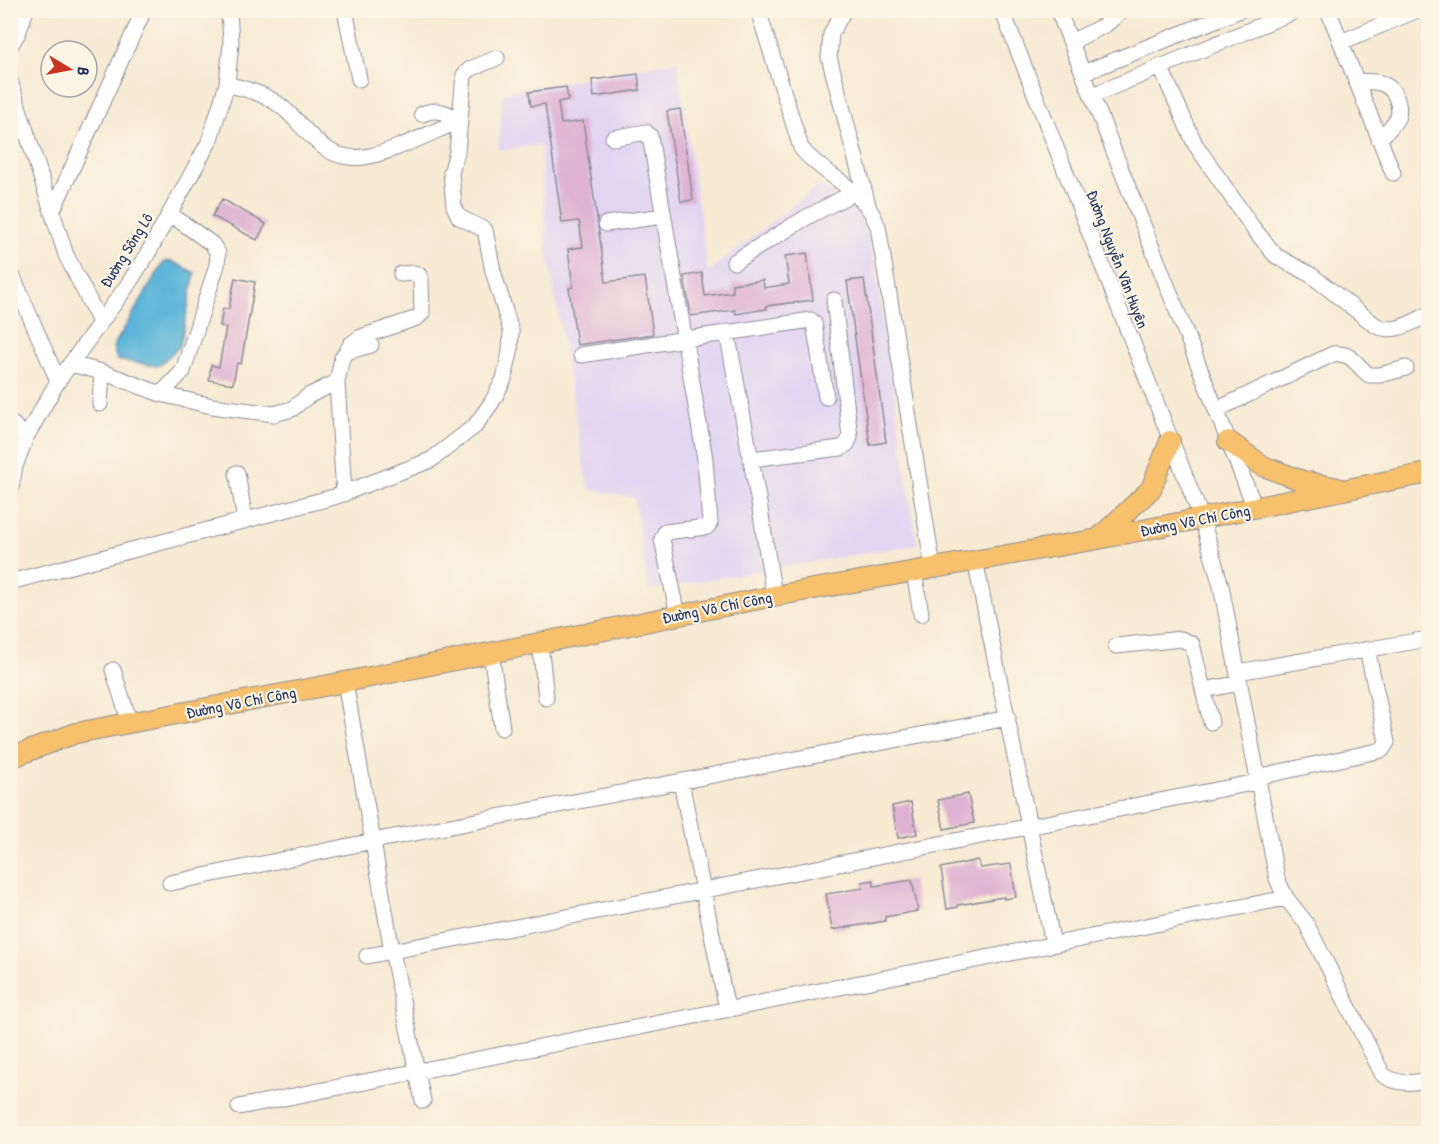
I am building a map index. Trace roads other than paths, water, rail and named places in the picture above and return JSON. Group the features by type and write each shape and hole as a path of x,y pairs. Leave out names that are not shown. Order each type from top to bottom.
{"main road":[{"path":"1098,539 1151,489 1170,441"},
{"path":"1228,441 1263,466 1303,481 1346,490"},
{"name":"Đường Võ Chí Công","path":"10,758 76,733 774,596 1098,539 1428,473"}],"street":[{"path":"10,46 18,33 26,10"},
{"path":"52,212 144,10"},
{"path":"345,10 359,79"},
{"path":"758,10 801,148 809,158 853,193 869,209"},
{"path":"844,10 831,34 829,57 869,209 878,226 923,569 921,614"},
{"name":"Đường Nguyễn Văn Huyên","path":"1002,10 1202,519 1221,586 1277,879 1286,898 1305,923 1383,1075 1401,1083 1428,1080"},
{"path":"1058,10 1255,508"},
{"path":"1083,73 1240,10"},
{"path":"1093,95 1298,10"},
{"path":"1328,10 1393,174"},
{"name":"Đường Sông Lô","path":"10,493 15,466 26,437 58,381 137,270 209,142 227,84 231,43 230,11"},
{"path":"1071,42 1105,25 1123,11"},
{"path":"1341,42 1415,11"},
{"path":"10,582 344,494 431,460 475,426 492,402 504,379 510,352 511,332 493,271 485,230 459,217 454,206 451,173 457,152 455,122 464,75 470,69 497,58"},
{"path":"1160,66 1195,144 1253,228 1276,256 1311,274 1375,325 1385,330 1395,329 1428,315"},
{"path":"10,81 66,255 100,322"},
{"path":"1356,81 1382,83 1392,89 1398,102 1400,114 1395,123 1379,139"},
{"path":"227,84 268,98 282,107 322,148 350,158 366,157 386,151 455,122"},
{"path":"422,114 431,110 440,111 448,114 455,122"},
{"path":"613,138 646,132 650,136 705,459 711,519 707,527 665,532 662,535 678,615"},
{"path":"734,262 807,217 853,193"},
{"path":"161,394 183,371 217,265 218,253 212,244 170,214"},
{"path":"606,224 663,216"},
{"path":"10,270 58,381"},
{"path":"344,494 337,382 342,358 361,337 417,318 422,313 419,275 401,274"},
{"path":"751,459 841,448 847,444 850,437 834,300"},
{"path":"581,355 811,320 814,323 826,397"},
{"path":"727,332 774,596"},
{"path":"346,352 371,345"},
{"path":"1216,410 1333,354 1342,353 1351,357 1369,375 1380,375 1406,368"},
{"path":"70,364 102,372 161,394 212,406 274,414 292,409 308,396 337,382"},
{"path":"100,404 102,372"},
{"path":"10,422 26,437"},
{"path":"237,473 245,520"},
{"path":"975,560 1053,944"},
{"path":"1116,646 1181,639 1192,644 1211,722"},
{"path":"1204,690 1239,678 1367,649 1428,639"},
{"path":"540,643 546,698"},
{"path":"367,956 1029,827 1257,780 1382,750 1387,742 1367,649"},
{"path":"491,653 502,728"},
{"path":"113,670 130,723"},
{"path":"345,682 392,951 423,1101"},
{"path":"170,883 373,840 1008,718"},
{"path":"681,782 727,1010"},
{"path":"239,1107 1286,898"}],"water":[{"path":"171,261 195,273 180,346 158,366 117,360 113,347 164,262"}]}
